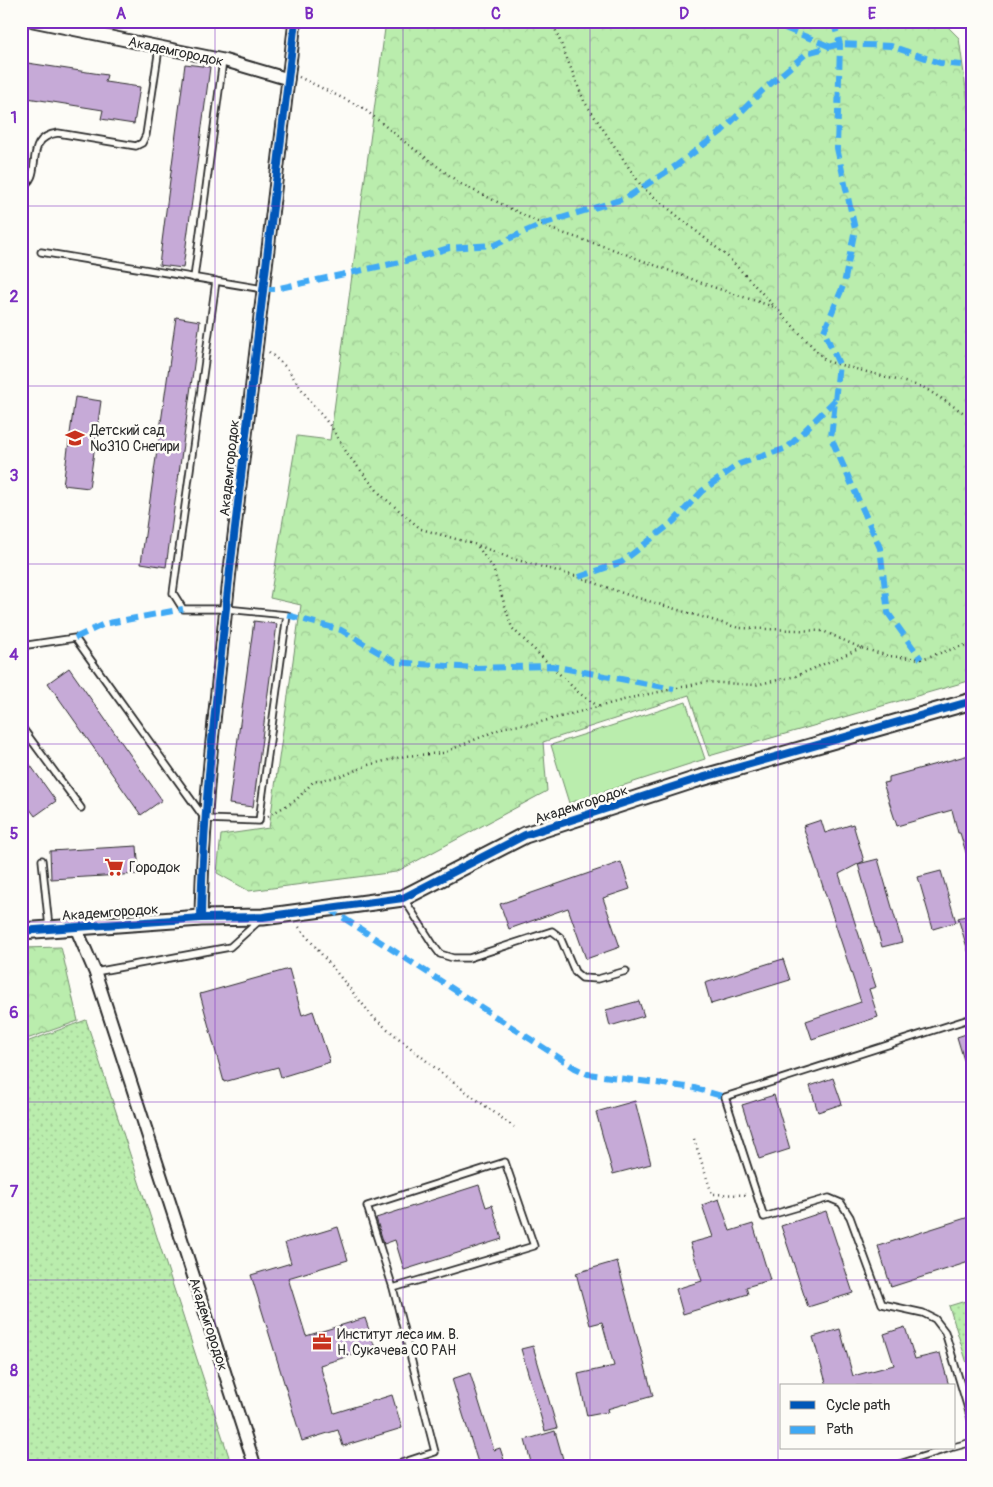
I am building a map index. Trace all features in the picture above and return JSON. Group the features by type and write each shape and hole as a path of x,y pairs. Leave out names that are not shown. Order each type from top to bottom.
{"street":[{"name":"Академгородок","path":"33,21 223,60 288,76"},
{"name":"Академгородок","path":"201,918 204,818 226,608 294,22"},
{"name":"Академгородок","path":"21,931 201,918 263,917 403,898 525,835 694,780 972,701"},
{"name":"Академгородок","path":"76,928 95,972 256,1466"}],"lane":[{"path":"279,21 294,22"},
{"path":"21,186 26,184 31,176 36,149 40,140 50,134 58,133 136,146 142,143 146,135 159,48"},
{"path":"194,278 223,60"},
{"path":"41,252 264,289"},
{"path":"21,646 75,638 204,818 259,821 287,615 226,608 183,609 173,593 216,281"},
{"path":"21,726 81,808"},
{"path":"42,860 50,929"},
{"path":"403,898 440,954 453,958 469,958 552,931 560,937 575,972 582,978 598,979 626,971"},
{"path":"95,972 230,948 263,917"},
{"path":"972,1018 725,1097 764,1217 828,1198 841,1203 850,1217 882,1304 923,1313 935,1319 945,1332 972,1422"},
{"path":"392,1466 435,1452 393,1288 367,1206 505,1162 534,1246 393,1288"},
{"path":"956,1446 972,1442"},
{"path":"893,1466 912,1463 945,1450"}],"path":[{"path":"552,21 584,101 642,187 728,257 826,361 923,387 972,418"},
{"path":"288,76 363,108 461,184 556,231 612,249 710,286 776,307"},
{"path":"257,341 287,368 332,428 348,456 381,495 421,529 510,558 580,577 625,594 738,628 823,631 861,648 889,656 921,659 972,643"},
{"path":"477,546 493,568 512,628 579,693 599,706"},
{"path":"259,821 296,800 313,782 345,775 368,765 405,756 443,753 505,728 537,723 599,706 706,682 755,684 796,676 861,648"},
{"path":"288,914 374,1018 450,1080 514,1127"},
{"path":"694,1139 712,1194 745,1195 764,1217"}],"green space":[{"path":"386,21 942,21 959,38 972,132 972,680 709,756 689,695 543,742 547,791 396,872 249,891 217,873 221,835 269,828 301,605 270,598 297,436 330,440"},
{"path":"686,702 705,759 569,803 551,745"},
{"path":"61,947 78,1021 21,1041 21,948"},
{"path":"86,1020 232,1466 21,1466 21,1044"},
{"path":"972,1299 972,1379 949,1306"}],"building":[{"path":"21,62 107,75 105,82 140,87 134,124 101,119 103,110 21,97"},
{"path":"185,64 210,67 183,268 159,265"},
{"path":"176,317 200,321 166,567 141,563"},
{"path":"75,397 101,401 89,488 63,485"},
{"path":"254,621 277,624 253,807 229,804"},
{"path":"69,668 162,800 141,815 48,683"},
{"path":"21,752 56,801 35,816 21,797"},
{"path":"969,755 972,762 972,862 969,862 952,810 897,826 883,783 889,782 889,777"},
{"path":"821,820 825,833 853,824 864,861 839,874 876,987 869,989 878,1017 812,1039 806,1021 861,1002 803,826"},
{"path":"137,846 139,874 51,879 50,851"},
{"path":"878,859 902,942 882,947 858,864"},
{"path":"621,862 630,889 603,898 620,947 586,959 568,908 509,929 500,904"},
{"path":"941,871 956,922 933,929 918,877"},
{"path":"972,914 972,953 969,954 958,918"},
{"path":"783,959 790,980 711,1004 705,983"},
{"path":"289,969 302,1015 313,1011 330,1062 281,1077 278,1067 224,1082 200,994"},
{"path":"639,1001 644,1016 610,1026 606,1010"},
{"path":"972,1032 972,1077 969,1077 957,1037"},
{"path":"833,1078 842,1104 818,1112 810,1086"},
{"path":"774,1095 790,1149 759,1159 742,1105"},
{"path":"635,1101 651,1164 613,1174 596,1112"},
{"path":"479,1185 486,1207 492,1205 502,1239 404,1270 395,1240 384,1244 376,1218"},
{"path":"719,1199 730,1231 753,1224 770,1280 746,1287 748,1294 683,1314 676,1289 702,1281 690,1243 713,1237 702,1205"},
{"path":"826,1211 853,1293 808,1307 781,1226"},
{"path":"972,1216 972,1261 891,1287 878,1246"},
{"name":"Институт леса им. В. Н. Сукачева СО РАН","path":"338,1227 348,1260 288,1278 306,1336 365,1318 375,1348 320,1365 334,1413 392,1395 402,1428 343,1446 338,1430 302,1441 251,1275 291,1263 285,1243"},
{"path":"617,1261 653,1396 607,1409 608,1412 587,1416 578,1374 614,1366 602,1322 590,1325 576,1273"},
{"path":"905,1327 915,1359 940,1353 948,1384 826,1384 813,1337 840,1329 853,1376 894,1365 884,1334"},
{"path":"533,1346 557,1428 545,1431 521,1349"},
{"path":"470,1373 494,1450 500,1448 506,1466 479,1466 452,1379"},
{"path":"555,1431 565,1466 532,1466 525,1440"}],"marked path":[{"path":"768,21 831,47"},
{"path":"833,21 840,44 837,148 855,229 844,284 824,331 839,364 831,438 880,548 888,613 921,659"},
{"path":"263,289 275,289 405,261 449,248 495,245 542,224 626,198 677,165 722,131 762,91 807,53 840,44 891,46 940,63 972,66"},
{"path":"579,577 622,562 674,521 702,491 739,464 787,448 835,400"},
{"path":"75,638 104,624 183,609"},
{"path":"287,615 341,630 395,662 474,668 552,666 674,689"},
{"path":"328,908 575,1068 588,1074 694,1088 725,1097"}],"cycle path":[{"path":"201,918 202,874 216,700 295,21"},
{"path":"21,931 201,918 263,917 403,898 525,835 694,780 972,701"}],"place":[{"name":"Детский сад №310 Снегири","path":"75,438"},
{"name":"Городок","path":"114,867"},
{"name":"Институт леса им. В. Н. Сукачева СО РАН","path":"322,1342"}]}
